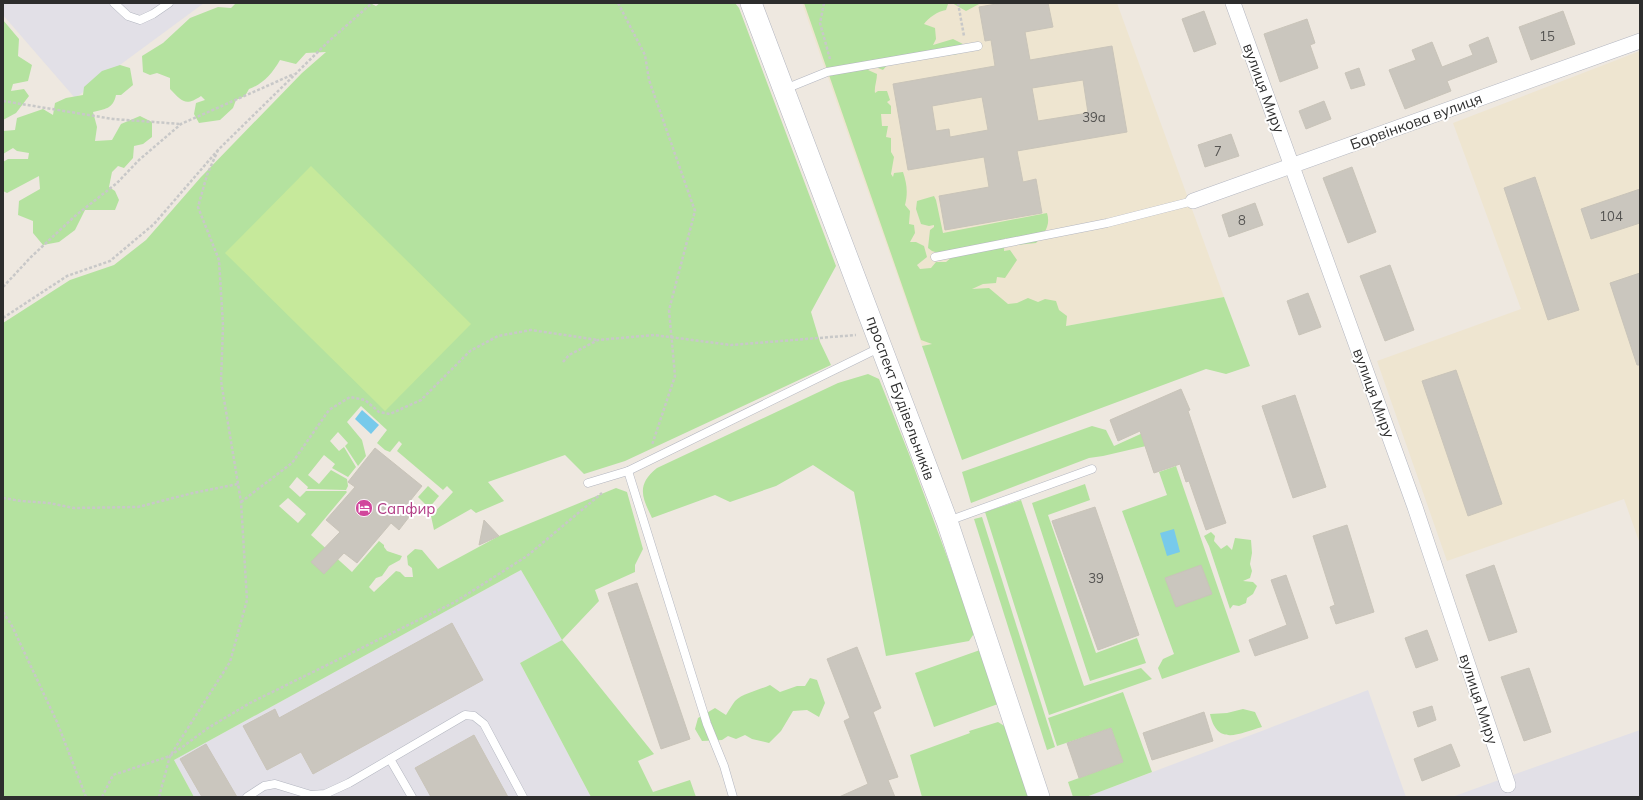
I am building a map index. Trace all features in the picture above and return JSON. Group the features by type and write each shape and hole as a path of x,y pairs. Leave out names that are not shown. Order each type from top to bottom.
{"street":[{"name":"проспект Будівельників","path":"751,3 880,340 947,521 1039,797"},
{"name":"вулиця Миру","path":"1233,3 1293,165 1415,507 1508,785"},
{"name":"Барвінкова вулиця","path":"1193,201 1640,42"}],"lane":[{"path":"114,3 128,16 140,20 153,14 169,3"},
{"path":"785,89 827,72 978,46"},
{"path":"935,257 1093,226 1193,201"},
{"path":"588,483 628,471 880,340"},
{"path":"947,521 1092,469"},
{"path":"628,471 707,724 724,766 733,797"},
{"path":"247,797 264,786 275,784 311,795 325,794 349,783 465,715 474,716 484,724 523,797"},
{"path":"390,759 412,797"},
{"path":"284,787 290,797"}],"path":[{"path":"3,318 67,276 110,261 154,224 218,150 330,41 372,3"},
{"path":"618,3 646,55 649,80 695,211 669,310 675,376 651,448"},
{"path":"824,3 820,23 833,71"},
{"path":"958,3 966,48"},
{"path":"3,287 31,257 75,216 117,183 139,160 181,124 297,73"},
{"path":"3,101 113,119 181,124"},
{"path":"159,797 170,756 230,662 247,600 238,484 221,381 223,326 219,260 198,207 207,175 218,150"},
{"path":"240,502 292,463 329,410 350,397 365,400 379,412 390,414 421,400 470,351 498,336 531,330 598,340 654,336 731,345 880,340"},
{"path":"563,362 569,354 598,340"},
{"path":"3,498 21,501 49,502 74,508 138,507 193,493 238,484"},
{"path":"102,797 113,775 170,756 208,728 250,703 455,602 527,556 604,491"},
{"path":"3,612 12,626 57,722 86,797"}],"shaded area":[{"path":"3,3 204,3 75,98 3,15"},
{"path":"802,3 1117,3 1224,297 1060,327 922,346"},
{"path":"1640,51 1640,544 1624,499 1447,561 1377,361 1521,309 1453,123"},
{"path":"521,570 562,640 520,663 591,797 194,797 174,760"},
{"path":"1368,690 1406,797 1086,797 1267,729"},
{"path":"1640,730 1640,797 1452,797 1521,772"}],"green space":[{"path":"236,3 370,3 376,6 380,3 735,3 739,8 836,266 811,312 820,342 831,365 625,461 584,474 565,455 488,482 504,501 476,513 471,509 434,530 431,516 453,492 447,486 443,490 397,451 402,444 399,441 390,452 385,450 377,443 387,430 361,406 347,422 362,440 366,456 358,466 345,446 348,443 338,432 330,441 339,451 344,447 356,467 348,477 332,468 335,464 324,455 308,475 319,484 331,470 347,479 348,486 346,490 307,489 308,487 297,477 289,487 300,497 306,491 347,492 311,535 352,572 379,541 384,545 387,551 402,556 400,560 389,566 382,576 376,578 369,587 374,592 396,571 400,572 405,577 413,577 412,568 408,565 407,556 415,549 422,550 438,569 499,536 616,488 627,492 643,549 635,565 635,572 595,590 599,601 562,640 521,570 174,760 194,797 3,797 3,323 70,280 114,265 146,240 201,177 302,73 326,52 306,53 296,64 280,60 267,78 249,89 245,96 236,100 233,108 220,120 199,123 194,114 196,103 205,100 201,96 187,102 181,99 170,89 170,78 157,73 150,75 143,72 142,56 163,43 190,18 218,7 231,8","holes":["288,498 306,514 298,523 279,506"]},
{"path":"804,3 952,3 948,4 946,10 934,15 924,24 935,28 936,39 933,45 953,39 963,44 958,54 888,64 883,70 873,66 868,70 877,74 875,93 878,91 887,91 890,100 887,102 891,106 891,114 881,114 882,126 888,126 886,137 891,138 891,152 894,157 891,174 893,177 894,173 903,172 907,188 905,205 910,211 909,224 914,225 915,233 910,242 916,242 924,246 927,257 917,265 920,269 931,268 936,262 946,262 952,257 932,251 928,248 930,230 934,227 934,225 929,226 921,224 916,209 917,201 934,196 943,233 1047,213 1047,226 1044,233 1036,243 1017,245 1005,238 1004,251 1010,250 1017,260 1005,278 997,277 996,283 983,284 972,289 989,288 1008,304 1017,303 1028,298 1038,302 1045,299 1056,301 1059,310 1067,316 1066,326 1224,297 1250,366 1226,374 1206,369 962,460 922,346 932,344 921,340"},
{"path":"952,3 981,3 966,11"},
{"path":"3,20 19,39 18,56 32,65 28,81 13,84 11,91 24,89 29,96 16,113 3,120"},
{"path":"120,65 130,68 133,85 121,95 116,95 111,106 93,112 97,127 95,141 112,140 121,124 140,116 152,122 152,137 143,144 134,146 133,158 124,168 118,166 112,172 109,187 115,191 119,200 115,210 85,210 75,230 59,242 43,245 33,233 33,221 18,215 19,201 40,189 39,176 7,193 3,191 3,162 8,159 28,159 29,153 17,151 13,148 3,154 3,131 15,130 17,118 43,109 53,115 55,103 66,98 83,95 84,87 102,71"},
{"path":"311,166 471,324 385,411 225,253"},
{"path":"868,374 879,379 909,454 975,632 969,641 886,656 854,492 813,465 776,486 730,502 715,495 652,518 646,504 643,492 644,486 650,474 657,468 838,383"},
{"path":"1092,426 1106,430 1114,446 1145,432 1146,446 1089,458 971,503 962,472"},
{"path":"1176,466 1240,652 1162,679 1158,668 1163,659 1174,654 1122,511 1167,495 1159,472"},
{"path":"1085,484 1090,500 1048,515 1096,653 1137,638 1146,663 1090,681 1032,503"},
{"path":"428,486 439,496 429,508 418,497"},
{"path":"1021,500 1084,686 1141,668 1152,679 1049,715 985,512"},
{"path":"982,517 1055,747 1047,750 974,519"},
{"path":"1211,532 1215,536 1214,541 1221,549 1227,545 1232,550 1235,538 1251,540 1252,553 1250,564 1252,571 1250,578 1243,581 1253,582 1257,586 1253,594 1247,598 1246,603 1239,606 1233,605 1230,609 1209,546 1204,536"},
{"path":"562,640 654,754 638,761 653,792 690,780 696,797 591,797 520,663"},
{"path":"980,650 998,704 934,727 915,673"},
{"path":"810,678 817,680 825,703 819,717 807,710 793,711 781,731 769,743 752,739 745,735 736,739 728,736 722,740 702,741 695,729 698,718 715,708 726,715 738,698 747,694 770,685 780,692 797,686 805,686"},
{"path":"1123,692 1152,772 1086,797 1073,797 1068,782 1123,762 1111,728 1057,746 1048,718"},
{"path":"1243,709 1255,712 1262,727 1230,735 1223,734 1218,731 1213,724 1210,714 1227,713"},
{"path":"998,722 1006,727 1031,797 922,797 910,755 970,733 969,731"}],"water":[{"path":"362,410 379,425 371,434 355,419"},
{"path":"1174,529 1180,552 1167,556 1160,533"}],"building":[{"path":"1002,3 1048,3 1053,27 1025,32 1030,60 1112,46 1127,132 1017,151 1023,182 1036,179 1042,213 945,230 939,196 989,187 984,157 908,170 893,84 995,66 991,40 985,41 979,7","holes":["1083,80 1088,113 1038,121 1032,88","982,97 988,130 950,137 949,129 936,131 932,106"]},
{"path":"1204,11 1216,44 1194,52 1182,19"},
{"path":"1563,11 1575,44 1531,60 1519,27"},
{"path":"1307,19 1315,43 1310,45 1318,68 1280,82 1264,34"},
{"path":"1488,37 1497,62 1447,81 1451,91 1405,109 1389,70 1416,60 1412,50 1432,42 1442,67 1473,55 1469,45"},
{"path":"1359,68 1365,85 1351,89 1345,73"},
{"path":"1324,101 1331,119 1306,129 1299,111"},
{"path":"1231,134 1239,156 1205,167 1198,145"},
{"path":"1352,167 1376,232 1348,243 1323,178"},
{"path":"1535,177 1579,310 1548,320 1504,188"},
{"path":"1640,189 1640,223 1591,239 1581,209"},
{"path":"1255,203 1263,225 1229,237 1222,215"},
{"path":"1390,265 1414,330 1385,341 1360,276"},
{"path":"1640,273 1640,365 1637,365 1610,283"},
{"path":"1308,293 1321,327 1299,335 1287,301"},
{"path":"1456,370 1502,504 1468,516 1422,381"},
{"path":"1181,389 1190,410 1188,411 1226,523 1206,530 1189,481 1186,482 1180,464 1154,473 1140,431 1118,441 1110,420"},
{"path":"1295,395 1326,487 1293,498 1262,406"},
{"path":"375,448 422,486 402,511 409,517 399,530 391,523 357,563 344,553 324,574 311,562 340,532 326,520 355,487 348,482"},
{"path":"1095,507 1139,635 1098,650 1052,521"},
{"path":"484,520 499,536 479,545"},
{"path":"1347,525 1374,612 1336,624 1330,607 1335,605 1313,536"},
{"path":"1201,565 1212,594 1176,607 1165,578"},
{"path":"1494,565 1517,632 1489,641 1466,575"},
{"path":"1286,575 1308,638 1255,656 1249,640 1287,625 1271,580"},
{"path":"637,583 690,739 661,749 608,593"},
{"path":"452,623 483,680 313,774 301,752 267,770 243,726 275,709 279,718"},
{"path":"1427,630 1438,660 1416,668 1405,638"},
{"path":"857,647 881,708 873,712 898,777 888,780 895,797 839,797 868,784 844,721 850,718 827,659"},
{"path":"1529,668 1551,732 1524,741 1501,677"},
{"path":"1432,706 1436,720 1418,727 1413,712"},
{"path":"1204,712 1213,741 1152,760 1143,733"},
{"path":"1111,728 1123,762 1079,778 1067,743"},
{"path":"474,735 508,797 431,797 415,768"},
{"path":"206,744 237,797 202,797 180,759"},
{"path":"1451,744 1460,766 1422,781 1414,759"}],"place":[{"name":"Сапфир","path":"364,508"}]}
